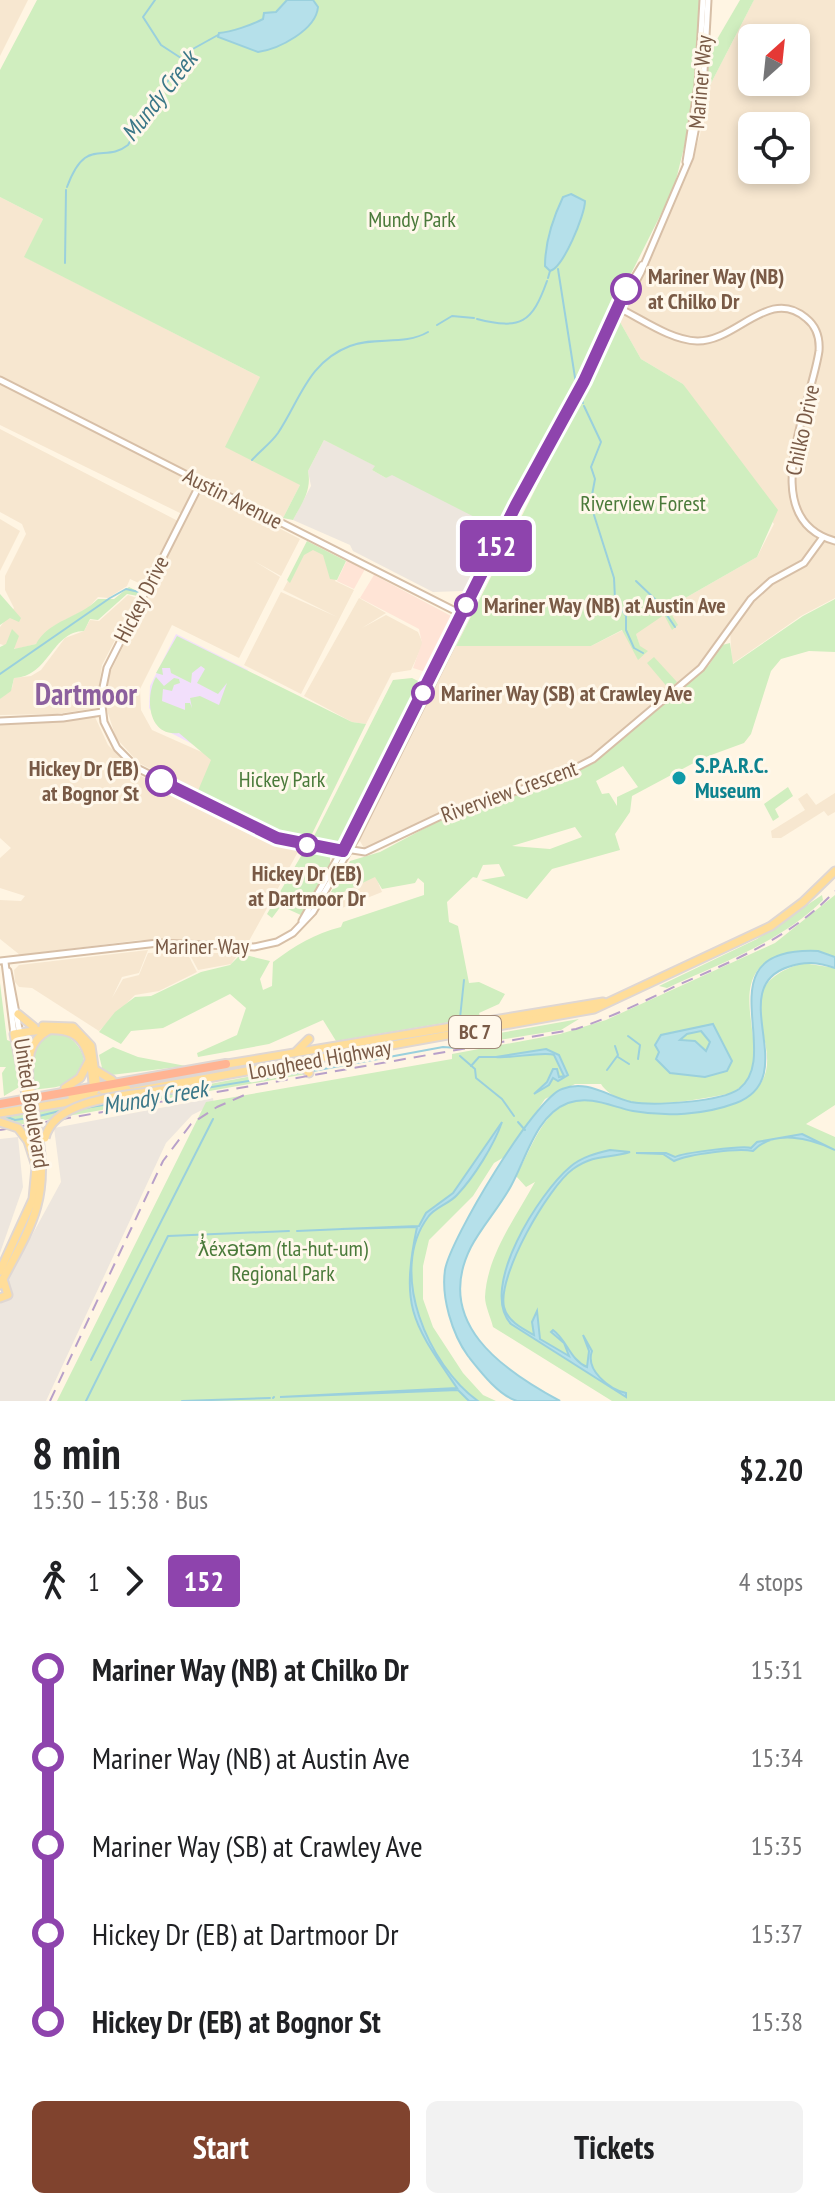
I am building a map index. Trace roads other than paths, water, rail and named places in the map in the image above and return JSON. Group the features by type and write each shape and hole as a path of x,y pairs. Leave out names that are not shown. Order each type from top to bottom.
{"highway":[{"path":"0,1102 226,1064"}],"main road":[{"name":"Mariner Way","path":"3,964 158,943 254,947 279,942 314,911 670,209 686,163 698,85 705,0"},
{"name":"Chilko Drive","path":"619,309 673,335 697,341 725,336 772,308 791,309 809,321 818,336 819,351 790,488 799,515 823,537 835,541"},
{"name":"Austin Avenue","path":"0,380 464,616"},
{"name":"Mariner Way","path":"297,929 335,863 356,838 533,479"},
{"name":"Hickey Drive","path":"102,712 101,688 108,664 201,482"},
{"name":"Riverview Crescent","path":"345,851 366,852 450,812 558,777 593,759 701,668 751,599 771,581 804,563 823,537"},
{"path":"458,622 452,609 466,607"},
{"path":"0,721 63,718 102,712 114,743 141,771 277,838 345,851"},
{"path":"356,838 366,852"},
{"path":"330,849 335,863"},
{"name":"Lougheed Highway","path":"0,1113 579,1013 636,991 771,926 803,902 835,871"},
{"path":"10,975 17,962"},
{"name":"United Boulevard","path":"3,964 10,975 18,1014 17,1032"},
{"name":"United Boulevard","path":"0,1298 8,1295 1,1278 38,1209 40,1173 28,1086 3,964"},
{"name":"Lougheed Highway","path":"0,1102 65,1088 94,1086 112,1080 292,1054 310,1040 327,1048 577,1008 636,991"},
{"path":"18,1014 34,1027"},
{"path":"17,1032 59,1024 78,1030 91,1045 97,1071 92,1093 31,1108"},
{"path":"17,1032 51,1029 76,1035 85,1045 94,1086"},
{"path":"28,1086 31,1047 51,1029"},
{"path":"310,1060 316,1055 384,1038"},
{"path":"251,1070 306,1056 310,1040"},
{"path":"65,1088 82,1076 89,1060"},
{"path":"296,1063 309,1073"},
{"path":"97,1071 112,1080"},
{"path":"40,1173 37,1139 52,1121 70,1108 177,1088 226,1075"},
{"path":"94,1086 106,1091 137,1089"},
{"path":"0,1122 37,1139"}],"water":[{"path":"287,0 313,0 318,7 304,31 286,43 258,52 218,37 219,33 263,19 264,13 276,12"},
{"path":"571,194 585,201 584,208 567,251 550,271 545,266 550,231 563,197"},
{"path":"818,951 835,957 835,968 817,963 788,967 770,978 762,994 764,1074 755,1091 736,1103 711,1110 672,1114 646,1113 593,1101 577,1101 557,1109 540,1127 511,1186 471,1247 462,1274 461,1298 467,1321 496,1358 560,1401 517,1401 503,1394 462,1347 449,1315 444,1281 450,1254 462,1230 514,1142 549,1098 571,1086 588,1087 631,1102 655,1103 703,1100 739,1089 751,1073 754,1052 753,983 762,966 783,954"},
{"path":"713,1024 732,1061 727,1071 705,1077 670,1073 656,1059 659,1052 655,1045 661,1035","holes":["701,1031 710,1042 706,1051 695,1041 680,1040 687,1034"]},
{"path":"546,1049 559,1055 568,1075 558,1081 553,1078 549,1085 534,1094 547,1082 553,1069 557,1069 559,1077 564,1076 554,1055 496,1057"},
{"path":"502,1122 470,1179 454,1198 428,1217 416,1239 412,1264 413,1290 419,1316 430,1342 460,1385 478,1401 469,1401 458,1390 280,1397 457,1388 430,1347 414,1314 410,1278 417,1227 341,1229 419,1226 426,1213 453,1193"},
{"path":"802,1134 835,1150 804,1139 782,1138 762,1144 753,1151 713,1152 674,1161 663,1154 636,1153 666,1153 675,1157 713,1150 751,1148 757,1142"},
{"path":"610,1150 630,1152 596,1158 573,1169 538,1212 508,1275 504,1307 512,1320 534,1335 532,1322 537,1311 540,1339 569,1356 564,1343 551,1332 553,1330 562,1339 576,1360 587,1367 589,1351 583,1335 592,1351 595,1372 606,1383 626,1393 626,1397 511,1324 503,1308 502,1288 507,1265 529,1218 543,1197 574,1164"}],"waterway":[{"path":"155,0 143,17 161,45 184,60"},
{"name":"Mundy Creek","path":"67,187 74,171 88,156 119,150 128,145 151,104 191,50 218,35"},
{"name":"Mundy Creek","path":"65,263 66,190"},
{"path":"558,269 576,384"},
{"path":"548,278 550,271"},
{"path":"477,319 504,324 523,320 536,306 547,281"},
{"path":"437,325 452,316 474,318"},
{"path":"252,460 278,433 306,383 336,353 360,343 409,339 428,332"},
{"path":"581,398 583,403"},
{"path":"584,406 601,442 591,467 595,479 592,495"},
{"path":"590,496 591,510"},
{"path":"594,515 614,578 615,599 626,616 626,630 634,648 643,653"},
{"path":"636,581 658,602 675,627"},
{"path":"0,674 110,598 126,589 139,592"},
{"path":"460,1018 464,980"},
{"path":"628,1036 640,1045 638,1059"},
{"path":"607,1070 618,1055 615,1046"},
{"name":"Mundy Creek","path":"313,1071 443,1047 458,1048"},
{"path":"460,1056 475,1069 476,1078 502,1099 514,1116"},
{"path":"471,1066 479,1057 496,1057"},
{"path":"618,1057 629,1064"},
{"name":"Mundy Creek","path":"85,1108 303,1072"},
{"name":"Mundy Creek","path":"39,1116 64,1110"},
{"name":"Mundy Creek","path":"7,1117 15,1120 29,1118"},
{"path":"91,1360 213,1119"},
{"path":"518,1122 525,1130"},
{"path":"297,1231 343,1229"},
{"path":"86,1401 168,1236 289,1231"},
{"path":"182,1401 270,1398"}],"railway":[{"path":"0,1130 576,1029 762,946 800,922 835,891"},
{"path":"50,1401 163,1161 191,1124 217,1107 249,1093"}],"place":[{"name":"Mariner Way (NB) at Chilko Dr","path":"626,289"},
{"name":"Mariner Way (NB) at Austin Ave","path":"466,605"},
{"name":"Mariner Way (SB) at Crawley Ave","path":"423,693"},
{"name":"S.P.A.R.C. Museum","path":"679,778"},
{"name":"Hickey Dr (EB) at Bognor St","path":"161,781"},
{"name":"Hickey Dr (EB) at Dartmoor Dr","path":"307,845"}],"district":[{"name":"Dartmoor","path":"86,693"}],"park label":[{"name":"Mundy Park","path":"412,219"},
{"name":"Riverview Forest","path":"643,503"},
{"name":"Hickey Park","path":"282,779"},
{"name":"ƛ̓éxətəm (tla-hut-um) Regional Park","path":"283,1260"}]}
